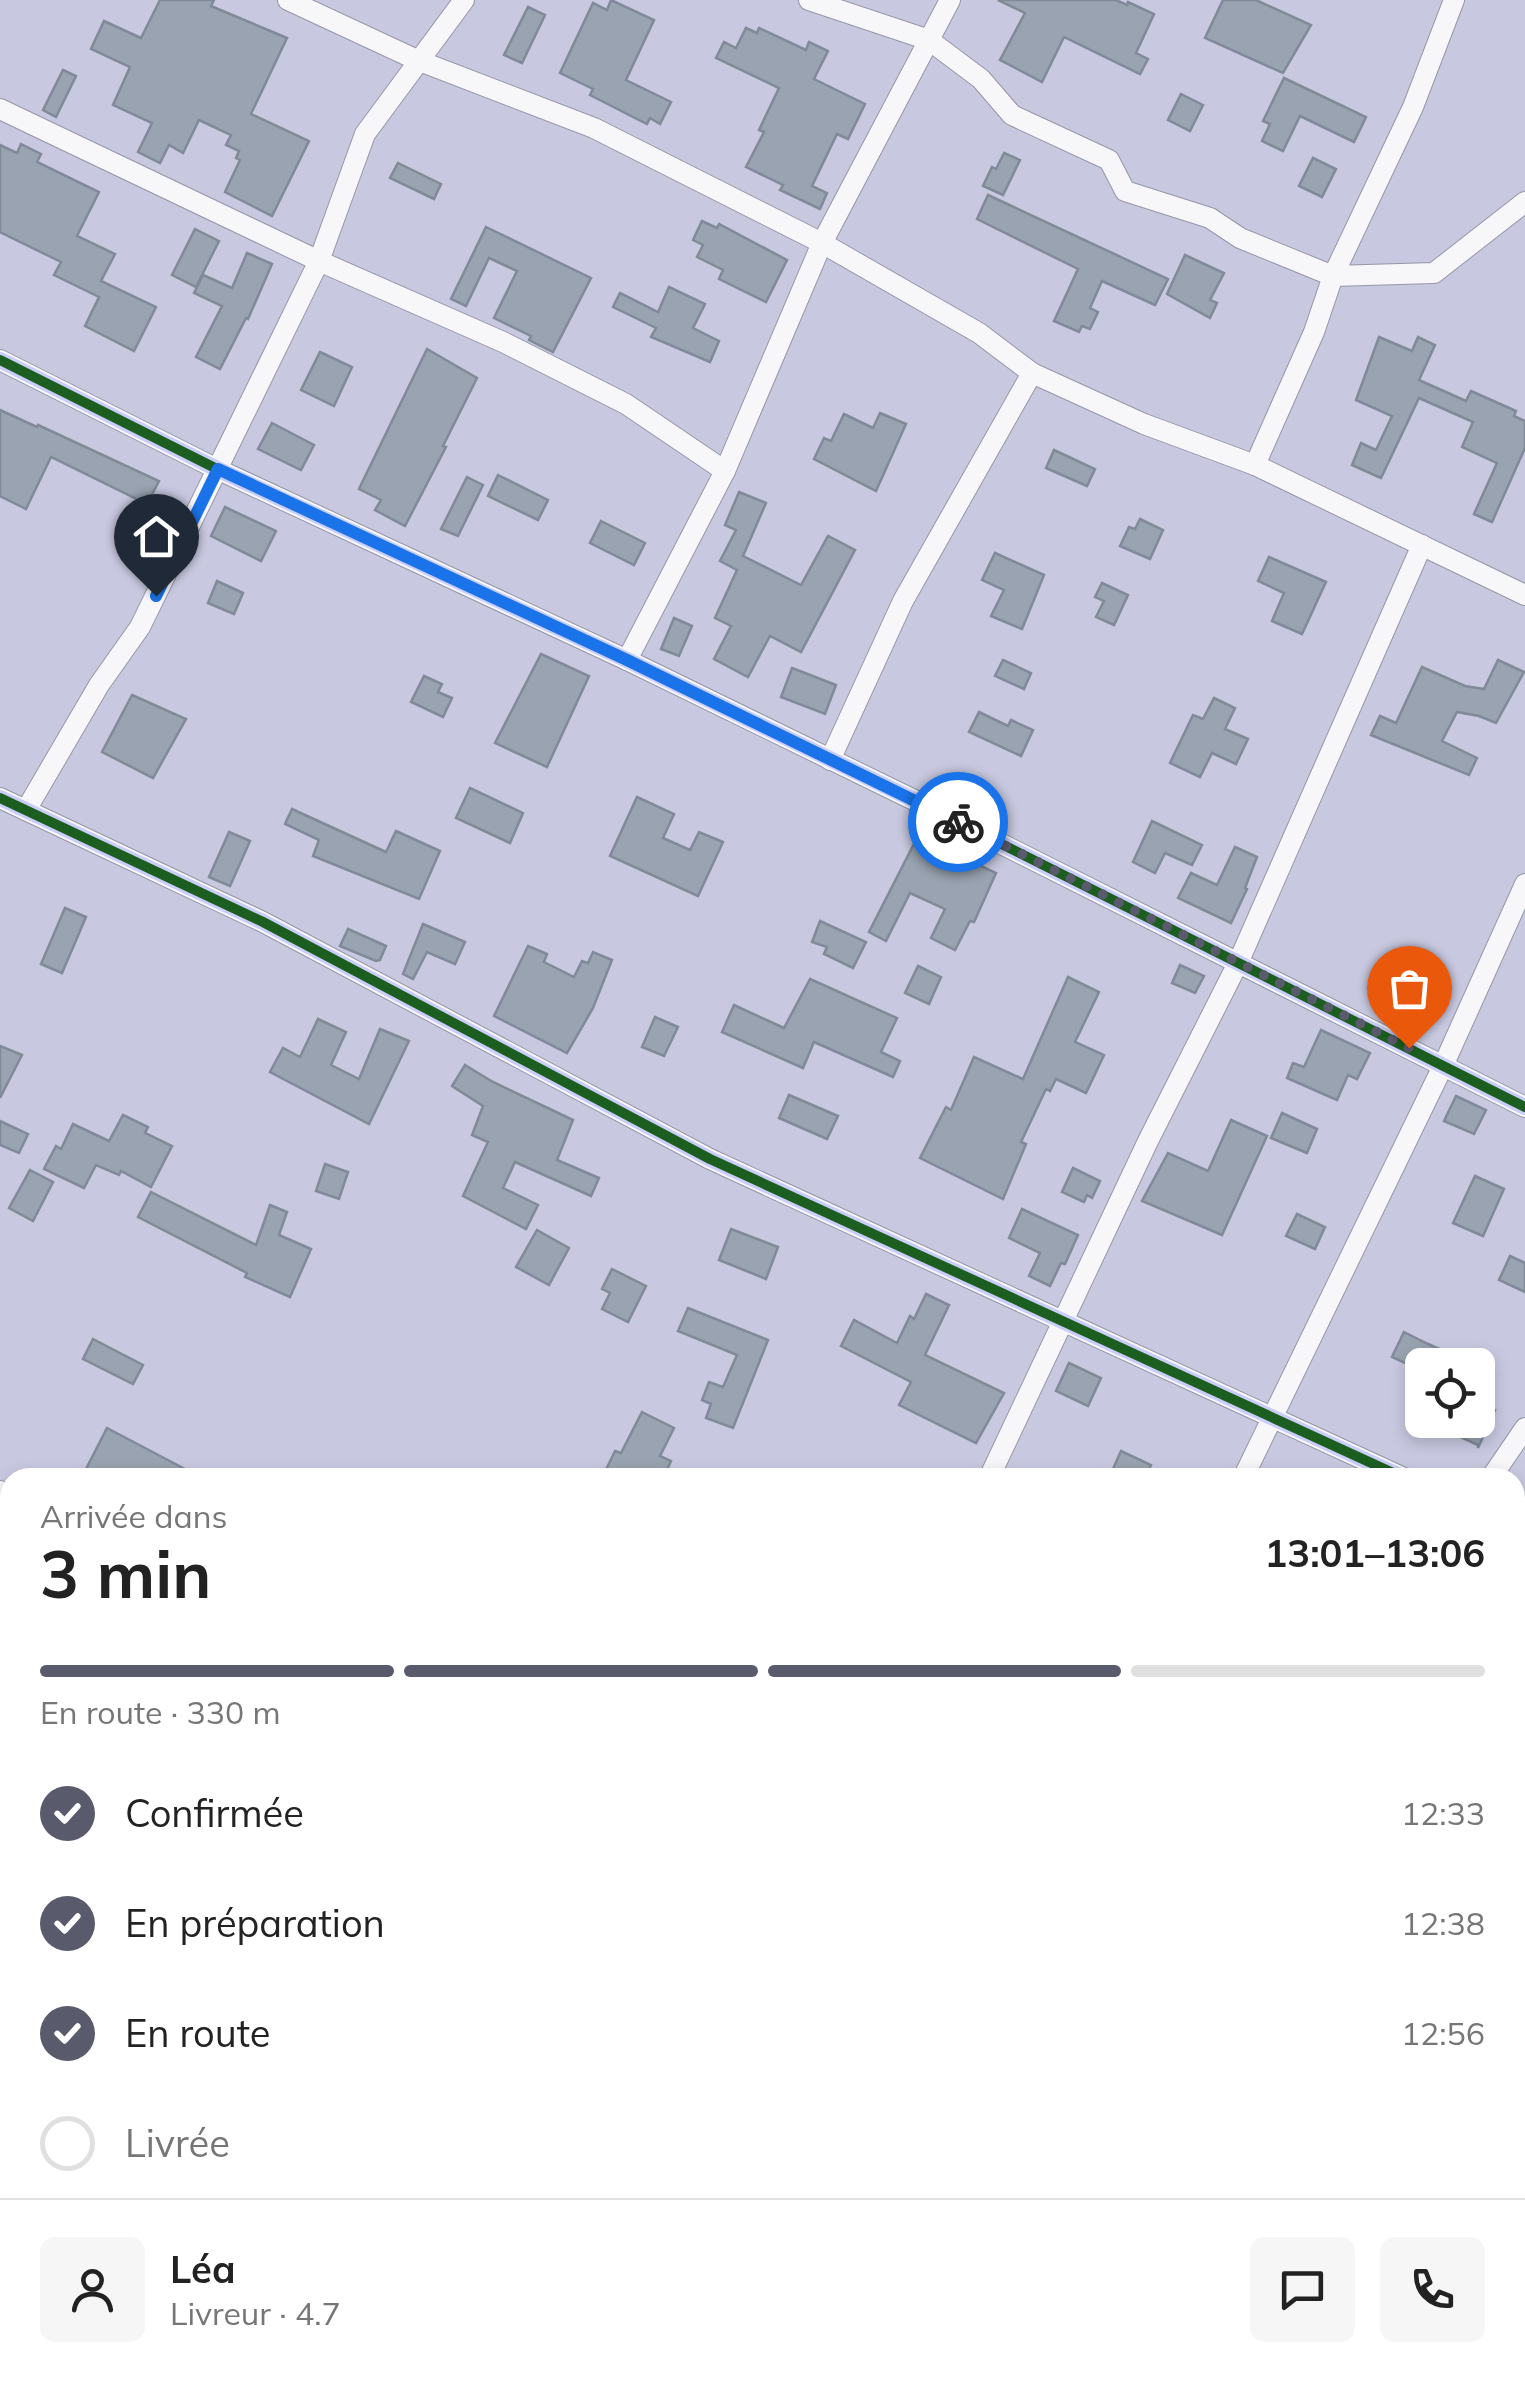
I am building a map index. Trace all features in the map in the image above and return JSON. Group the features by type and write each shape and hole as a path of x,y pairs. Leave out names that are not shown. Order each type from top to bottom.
{"street":[{"path":"288,0 417,60 594,128 822,243 979,333 1032,372 1144,424 1256,465 1525,594"},
{"path":"26,810 99,685 140,627 319,260 364,134 464,0"},
{"path":"809,0 929,40 980,78 1012,116 1109,160 1125,190 1210,218 1240,238 1332,276 1434,274 1525,202"},
{"path":"627,660 725,471 822,243 950,0"},
{"path":"1256,465 1314,332 1332,276 1414,107 1454,0"},
{"path":"0,109 319,260 504,342 626,404 725,471"},
{"path":"0,360 218,469 627,660 1525,1107"},
{"path":"830,760 903,601 1032,372"},
{"path":"994,1468 1148,1141 1238,963 1422,545"},
{"path":"0,798 263,922 710,1158 1383,1468"},
{"path":"1247,1468 1444,1066 1525,884"},
{"path":"1497,1468 1525,1428"}],"building":[{"path":"160,0 214,0 211,6 287,38 251,114 309,141 272,216 225,192 240,160 236,158 239,151 226,145 231,135 199,120 183,153 169,145 160,163 138,152 152,123 113,105 130,67 91,49 104,21 141,38"},
{"path":"611,0 654,20 626,80 671,102 660,124 650,118 647,124 631,116 590,95 593,89 560,73 593,3 607,10"},
{"path":"998,0 1116,0 1127,5 1128,2 1154,14 1136,53 1148,59 1140,74 1064,37 1042,82 1000,60 1025,13"},
{"path":"1223,0 1256,0 1311,25 1283,73 1205,38"},
{"path":"528,7 545,15 522,63 504,55"},
{"path":"746,28 757,33 759,28 806,50 809,42 828,51 814,79 865,104 848,139 837,134 812,186 827,193 820,209 780,190 783,185 746,167 764,132 759,130 779,88 716,58 724,42 736,48"},
{"path":"63,70 76,76 56,117 43,110"},
{"path":"1284,78 1366,117 1354,142 1300,116 1283,151 1262,141 1270,124 1263,121"},
{"path":"1181,94 1203,105 1190,131 1168,120"},
{"path":"21,144 41,154 37,162 99,192 77,236 115,254 101,281 156,307 134,351 85,326 99,297 54,275 61,262 0,232 0,145 17,153"},
{"path":"1004,153 1020,160 1003,195 983,186"},
{"path":"1313,158 1336,169 1322,197 1299,186"},
{"path":"398,163 441,184 434,199 390,178"},
{"path":"988,195 1168,279 1155,305 1102,281 1090,308 1098,312 1090,329 1082,326 1079,332 1054,321 1078,269 977,219"},
{"path":"702,221 717,228 719,224 787,260 766,302 719,279 723,270 697,257 703,245 693,240"},
{"path":"486,227 591,278 553,352 494,318 517,271 489,258 466,306 451,299"},
{"path":"195,229 219,241 196,287 172,275"},
{"path":"247,253 272,264 220,369 196,357 222,306 194,293 203,275 232,288"},
{"path":"1185,255 1224,273 1210,300 1217,303 1210,318 1167,294"},
{"path":"669,287 705,304 693,328 719,341 710,362 651,337 656,328 613,307 620,293 658,312"},
{"path":"1379,337 1412,351 1418,337 1435,345 1419,380 1466,401 1471,391 1516,411 1514,416 1525,421 1525,448 1492,522 1474,514 1497,463 1462,447 1473,422 1419,398 1381,478 1352,465 1361,443 1376,450 1392,416 1356,400"},
{"path":"427,349 477,378 405,526 375,510 381,500 359,489"},
{"path":"320,352 352,367 334,406 301,390"},
{"path":"0,410 159,481 147,504 51,457 26,509 0,496"},
{"path":"880,413 906,424 876,491 814,459 824,438 831,441 844,414 873,428"},
{"path":"272,423 314,445 301,470 258,449"},
{"path":"1054,450 1095,469 1087,486 1046,468"},
{"path":"498,475 548,500 538,520 488,496"},
{"path":"467,477 483,485 458,536 441,529"},
{"path":"739,492 766,503 743,556 801,585 828,536 855,550 801,652 770,636 748,677 714,659 731,626 715,618 737,570 720,561 736,530 725,525"},
{"path":"225,507 276,531 261,561 211,536"},
{"path":"1140,519 1163,530 1150,559 1120,546 1129,527 1135,529"},
{"path":"601,521 645,543 634,565 590,543"},
{"path":"995,553 1044,575 1022,629 991,616 1004,590 982,580"},
{"path":"1269,557 1326,582 1302,634 1272,621 1284,593 1258,581"},
{"path":"217,581 243,593 234,614 208,603"},
{"path":"1102,583 1128,595 1114,625 1096,617 1104,601 1095,597"},
{"path":"674,618 692,626 679,656 661,649"},
{"path":"541,654 589,676 547,767 495,743"},
{"path":"1003,660 1031,673 1024,689 995,676"},
{"path":"1498,660 1524,672 1496,723 1457,712 1442,741 1477,758 1469,775 1371,735 1380,716 1396,723 1422,667 1465,686 1484,689"},
{"path":"792,668 836,685 825,714 781,697"},
{"path":"424,676 442,684 438,692 452,698 443,717 411,702"},
{"path":"132,695 186,719 153,778 102,752"},
{"path":"1214,698 1235,708 1225,729 1248,739 1236,764 1212,753 1200,777 1170,763 1193,715 1203,719"},
{"path":"979,712 1008,726 1011,720 1033,730 1021,756 969,732"},
{"path":"470,788 523,813 510,843 456,818"},
{"path":"637,797 674,814 663,838 690,850 699,832 723,842 698,896 610,856"},
{"path":"292,809 386,852 396,831 440,851 419,899 313,856 319,840 285,824"},
{"path":"1152,821 1202,845 1192,865 1165,853 1155,873 1133,862"},
{"path":"229,832 250,841 230,886 209,877"},
{"path":"918,836 996,873 974,922 970,921 955,950 931,938 945,909 910,893 886,941 869,932"},
{"path":"1235,847 1257,857 1231,923 1178,898 1191,873 1217,885"},
{"path":"65,908 86,917 62,973 41,964"},
{"path":"820,921 866,942 853,968 824,954 827,947 812,942"},
{"path":"423,924 465,942 455,964 427,952 413,979 403,974"},
{"path":"348,929 386,946 380,960 340,946"},
{"path":"528,946 547,954 544,962 574,977 582,961 588,963 593,952 612,960 593,1008 567,1053 494,1016"},
{"path":"1180,965 1204,976 1195,993 1172,983"},
{"path":"918,966 941,977 929,1004 905,993"},
{"path":"1068,977 1099,992 1075,1042 1104,1055 1086,1093 1056,1079 1050,1091 1046,1089 1021,1142 1026,1144 1003,1199 920,1158 946,1107 951,1110 974,1057 1023,1079"},
{"path":"810,979 897,1018 881,1052 900,1061 893,1077 814,1042 803,1068 722,1032 734,1005 784,1028"},
{"path":"655,1017 678,1027 664,1056 642,1047"},
{"path":"318,1019 346,1032 331,1065 359,1079 380,1029 409,1041 369,1124 270,1072 283,1048 300,1057"},
{"path":"1321,1030 1370,1053 1357,1079 1348,1075 1337,1100 1287,1078 1293,1063 1304,1067"},
{"path":"0,1046 22,1055 0,1098"},
{"path":"465,1065 573,1120 557,1160 599,1178 591,1196 515,1162 503,1188 538,1205 526,1229 463,1196 488,1142 472,1135 483,1106 452,1086"},
{"path":"789,1095 838,1116 827,1139 779,1118"},
{"path":"1456,1096 1486,1110 1474,1134 1444,1121"},
{"path":"1282,1113 1317,1129 1307,1153 1271,1138"},
{"path":"123,1115 148,1127 145,1133 172,1146 151,1187 121,1171 119,1175 96,1165 84,1188 44,1169 56,1146 61,1149 73,1124 109,1141"},
{"path":"1231,1120 1267,1136 1222,1235 1142,1201 1168,1153 1208,1171"},
{"path":"0,1121 28,1134 19,1153 0,1145"},
{"path":"325,1164 348,1172 339,1199 316,1191"},
{"path":"1073,1168 1100,1181 1092,1198 1087,1195 1084,1202 1062,1192"},
{"path":"30,1170 53,1182 33,1221 9,1208"},
{"path":"1475,1176 1504,1189 1483,1236 1453,1223"},
{"path":"151,1192 256,1245 270,1205 287,1212 279,1235 311,1249 290,1297 245,1277 247,1273 138,1217"},
{"path":"1022,1209 1078,1235 1050,1286 1029,1276 1040,1253 1009,1238"},
{"path":"1297,1214 1325,1227 1315,1249 1286,1236"},
{"path":"731,1229 778,1247 766,1279 719,1260"},
{"path":"537,1230 569,1248 549,1285 516,1267"},
{"path":"1510,1256 1525,1263 1525,1292 1499,1280"},
{"path":"612,1269 646,1286 628,1322 602,1309 610,1293 602,1289"},
{"path":"926,1294 949,1305 925,1355 1004,1393 976,1443 899,1405 911,1382 841,1346 854,1320 897,1343"},
{"path":"688,1308 768,1340 733,1428 706,1418 711,1404 702,1400 709,1382 723,1387 737,1355 678,1331"},
{"path":"1404,1332 1438,1348 1405,1348 1405,1363 1392,1357"},
{"path":"93,1339 143,1365 133,1384 83,1359"},
{"path":"1069,1363 1101,1378 1088,1406 1056,1391"},
{"path":"642,1412 674,1428 660,1456 671,1461 668,1468 607,1468 615,1451 621,1453"},
{"path":"107,1428 183,1468 87,1468"},
{"path":"1463,1438 1482,1438 1478,1445"},
{"path":"1121,1451 1151,1465 1150,1468 1113,1468"}],"cycle path":[{"path":"0,360 217,469 627,660 914,800 1525,1107"},
{"path":"0,798 263,922 710,1159 1382,1468"}],"way so far":[{"path":"958,822 1409,1048"}],"route":[{"path":"156,596 218,469 627,660 958,822"}]}
